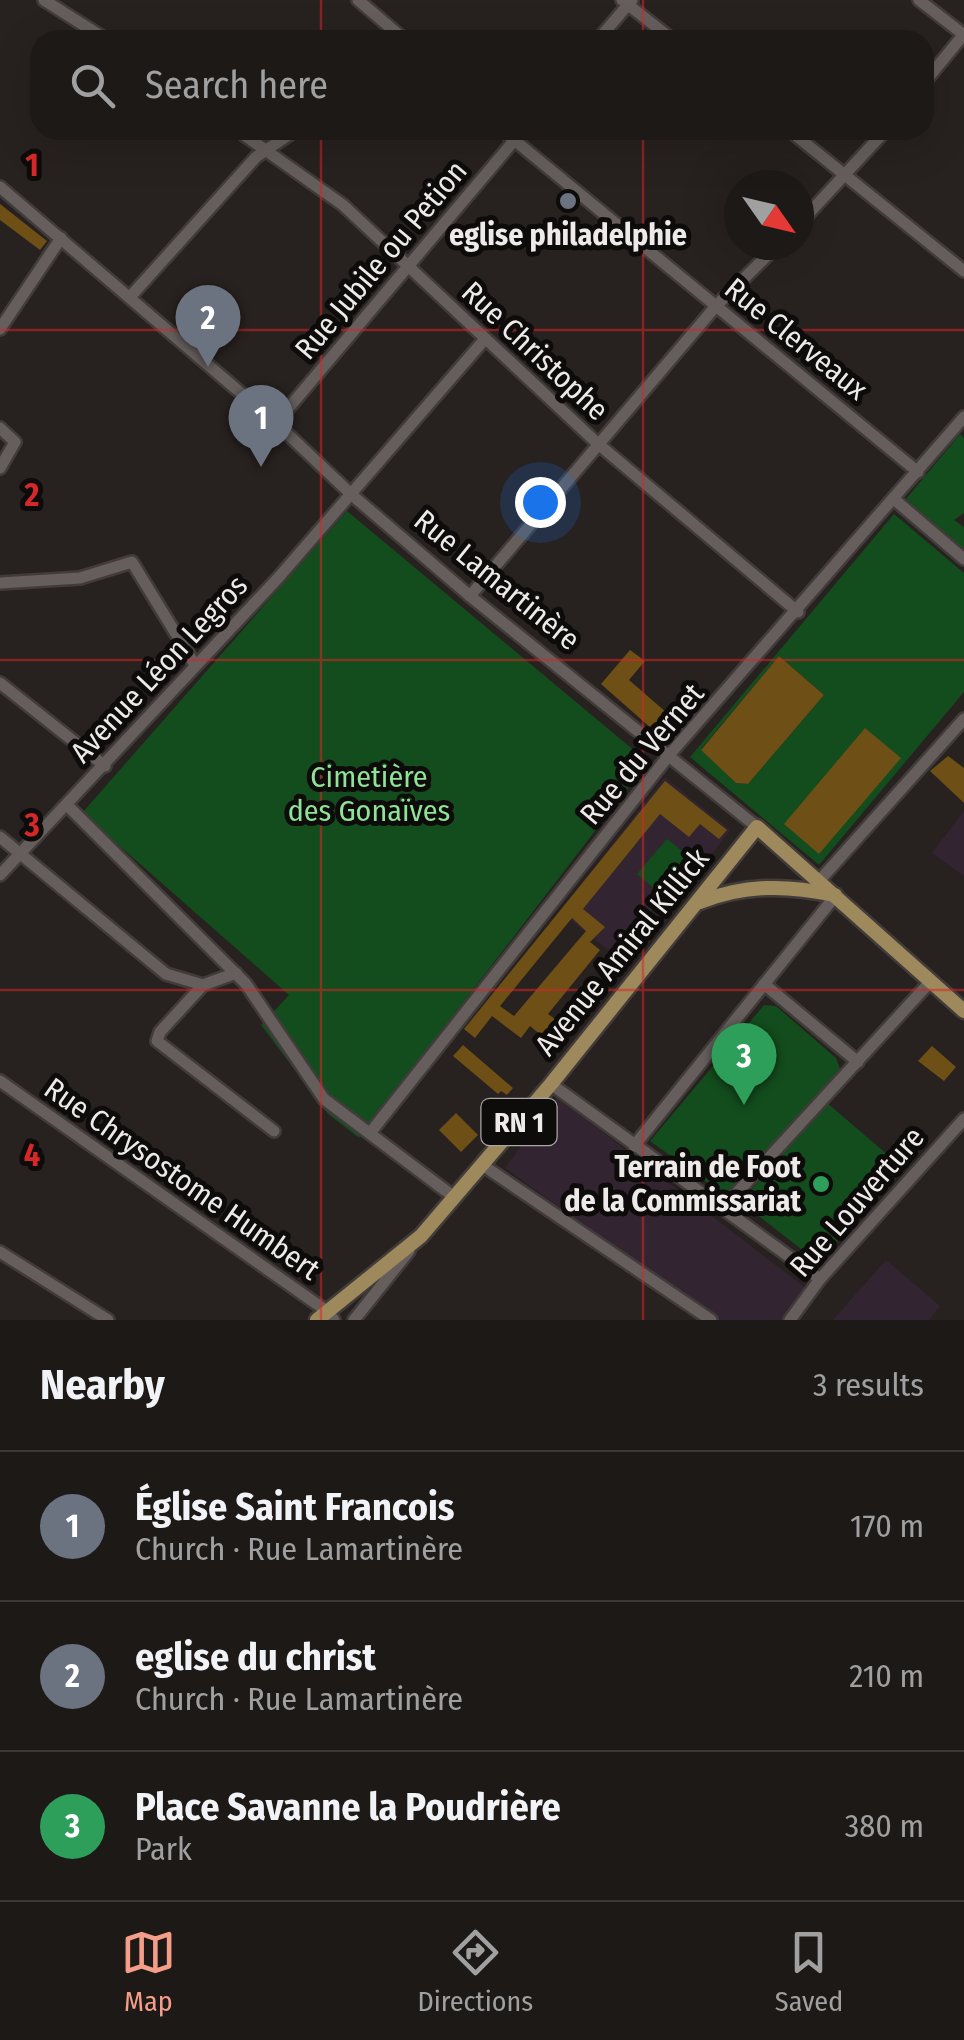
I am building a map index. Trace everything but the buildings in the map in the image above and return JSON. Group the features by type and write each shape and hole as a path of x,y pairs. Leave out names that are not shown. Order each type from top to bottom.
{"main road":[{"name":"Rue Lamartinère","path":"757,826 964,1011"},
{"name":"Avenue Amiral Killick","path":"326,1317 421,1236 551,1084 757,826"},
{"path":"699,902 726,892 782,885 836,896"}],"street":[{"path":"44,0 91,30"},
{"path":"358,0 392,30"},
{"path":"920,0 964,35 934,71"},
{"path":"606,30 627,2 660,30"},
{"name":"Rue Christophe","path":"246,140 262,155 343,205 597,443 798,612"},
{"path":"130,298 262,155 282,140"},
{"path":"802,140 964,271"},
{"path":"814,209 878,140"},
{"name":"Rue Jubile ou Petion","path":"276,423 514,141"},
{"name":"Rue Clerveaux","path":"514,141 918,472"},
{"name":"Rue Lamartinère","path":"0,187 276,423 352,495 470,596 757,826"},
{"path":"0,329 60,238"},
{"path":"470,596 716,306 763,260"},
{"name":"Avenue Léon Legros","path":"0,875 352,495 485,340"},
{"name":"Rue du Vernet","path":"370,1133 670,754 798,612 964,417"},
{"path":"0,428 15,442 0,468"},
{"path":"895,500 964,558"},
{"path":"0,583 80,578 132,562 195,665"},
{"path":"0,683 105,766"},
{"path":"820,880 964,719"},
{"path":"952,733 964,743"},
{"path":"67,806 236,973 324,1099 454,1197"},
{"path":"0,837 133,951 180,981 203,986"},
{"path":"634,1146 836,896"},
{"path":"236,973 203,986 157,1040 274,1131"},
{"path":"724,1208 930,982"},
{"path":"764,984 858,1062"},
{"name":"Rue Chrysostome Humbert","path":"0,1081 326,1317"},
{"path":"551,1084 820,1279"},
{"name":"Rue Louverture","path":"790,1320 820,1279 964,1119"},
{"path":"481,1164 711,1320"},
{"path":"354,1320 421,1236"},
{"path":"0,1252 108,1320"}],"shaded area":[{"path":"665,777 730,830 671,908 660,900 640,926 645,931 639,939 632,934 615,956 560,911"},
{"path":"964,811 964,876 932,853"},
{"path":"557,1097 811,1292 787,1320 717,1320 505,1168"},
{"path":"886,1260 940,1306 929,1320 833,1320"}],"green space":[{"path":"960,434 964,438 964,513 954,520 964,527 964,549 906,499"},
{"name":"Cimetière des Gonaïves","path":"347,511 648,762 359,1138 328,1114 261,1025 289,995 82,813"},
{"path":"894,514 964,573 964,692 819,865 690,757","holes":["779,656 824,695 748,784 736,783 701,749"]},
{"path":"667,839 687,855 657,891 637,874"},
{"path":"764,1005 776,1006 836,1058 840,1069 726,1196 650,1141"},
{"name":"Terrain de Foot de la Commissariat","path":"826,1102 902,1167 819,1263 741,1202"}],"place":[{"name":"eglise philadelphie","path":"568,201"},
{"name":"eglise du christ","path":"208,367"},
{"name":"Église Saint Francois","path":"261,467"},
{"name":"Place Savanne la Poudrière","path":"744,1105"},
{"name":"Terrain de Foot de la Commissariat","path":"821,1184"}]}
